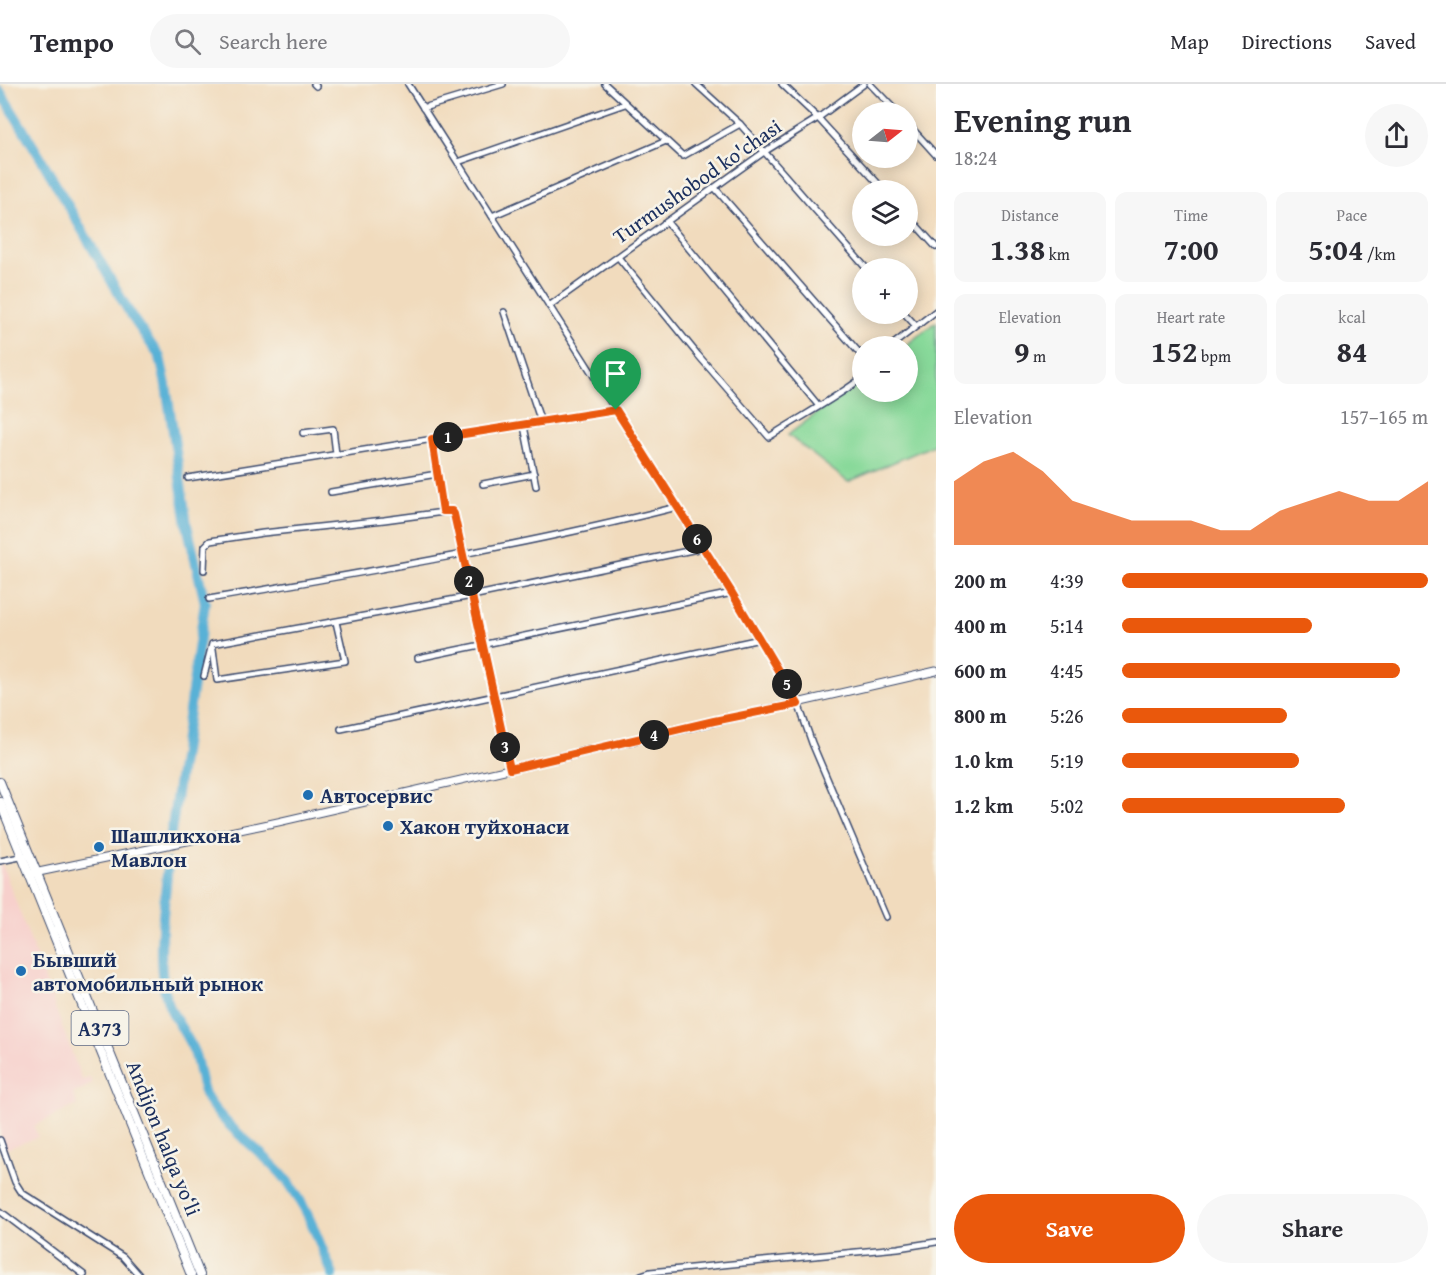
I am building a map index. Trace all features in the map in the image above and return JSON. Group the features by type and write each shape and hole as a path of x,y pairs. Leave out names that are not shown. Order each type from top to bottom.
{"highway":[{"name":"Andijon halqa yo‘li","path":"0,782 26,856 200,1275"},
{"name":"Andijon halqa yo‘li","path":"0,802 26,856"},
{"name":"Andijon halqa yo‘li","path":"33,873 191,1275"}],"main road":[{"path":"33,873 510,769 936,671"}],"street":[{"path":"408,84 732,593 798,704 812,743 886,917"},
{"path":"423,108 503,84"},
{"path":"605,84 681,155 685,156 740,124"},
{"path":"696,84 740,124 857,258"},
{"path":"782,84 818,118 875,180"},
{"name":"Turmushobod ko'chasi","path":"549,306 764,152 818,118 864,84"},
{"path":"870,84 887,102"},
{"path":"458,162 625,104"},
{"path":"918,135 936,155"},
{"path":"492,216 666,141"},
{"path":"715,188 852,345"},
{"path":"667,222 818,405"},
{"path":"918,227 936,247"},
{"path":"618,257 769,437 852,386"},
{"path":"904,336 936,311"},
{"path":"504,312 541,422"},
{"path":"188,478 616,410"},
{"path":"524,426 537,486"},
{"path":"303,433 333,429 336,454"},
{"path":"432,439 443,511"},
{"path":"331,492 437,474"},
{"path":"483,484 534,474"},
{"path":"209,599 588,530 677,507"},
{"path":"204,570 205,546 210,541 263,532 452,511 510,769"},
{"path":"212,645 472,596 702,548"},
{"path":"418,658 732,593"},
{"path":"212,645 217,680 345,661 336,622"},
{"path":"341,729 760,639"},
{"path":"204,676 212,645"},
{"path":"0,861 26,856"},
{"path":"0,1140 22,1193 123,1257 140,1275"},
{"path":"0,1211 84,1275"},
{"path":"641,1275 651,1272 898,1248 936,1242"}],"shaded area":[{"name":"Бывший автомобильный рынок","path":"2,864 82,1080 90,1078 92,1084 73,1094 77,1105 34,1126 38,1137 6,1149 0,1134 0,865"}],"green space":[{"path":"936,322 936,444 848,482 788,435 852,387 852,402 918,402 918,336"}],"waterway":[{"path":"0,91 132,317 160,357 187,525 205,603 170,840"},
{"path":"168,863 161,955 165,992 170,1008 194,1052 208,1100 225,1121 275,1167 292,1188 312,1224 333,1275"}],"place":[{"name":"Автосервис","path":"308,795"},
{"name":"Хакон туйхонаси","path":"388,826"},
{"name":"Шашликхона Мавлон","path":"99,847"},
{"name":"Бывший автомобильный рынок","path":"21,971"}],"route":[{"path":"616,410 732,593 798,704 714,721 510,769 454,514 452,511 443,511 432,439 616,410"}]}
